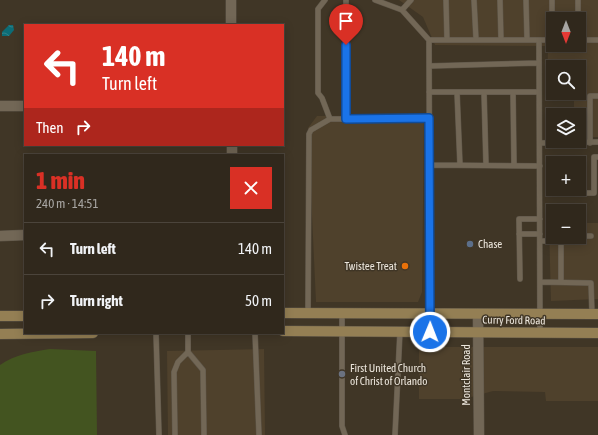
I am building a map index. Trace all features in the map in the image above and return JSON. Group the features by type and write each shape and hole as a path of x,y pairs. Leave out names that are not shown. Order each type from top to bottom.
{"main road":[{"name":"Curry Ford Road","path":"284,314 595,314"},
{"path":"0,316 24,316"},
{"name":"Curry Ford Road","path":"284,331 598,333"},
{"path":"0,334 24,334"}],"street":[{"path":"231,0 231,24"},
{"path":"0,106 24,106"},
{"path":"0,236 24,236"},
{"path":"430,314 430,332"},
{"name":"Montclair Road","path":"478,314 479,435"}],"lane":[{"path":"325,0 318,9 318,93 322,98 330,119"},
{"path":"346,0 346,119"},
{"path":"375,0 402,10 428,40 430,314"},
{"path":"402,10 411,0"},
{"path":"446,0 447,40"},
{"path":"474,0 476,39"},
{"path":"500,0 501,39"},
{"path":"526,0 527,39"},
{"path":"552,0 552,12"},
{"path":"578,0 578,12"},
{"path":"428,40 546,40"},
{"path":"539,40 540,333"},
{"path":"586,40 598,40"},
{"path":"429,66 539,63"},
{"path":"429,92 539,92"},
{"path":"457,92 460,165"},
{"path":"484,92 486,165"},
{"path":"513,92 514,166"},
{"path":"590,143 590,96 598,96"},
{"path":"308,313 309,134 311,130 330,119 429,118"},
{"path":"540,143 598,142"},
{"path":"587,193 594,193 596,157"},
{"path":"430,165 540,166"},
{"path":"520,279 519,219 540,219"},
{"path":"519,234 540,234"},
{"path":"586,236 591,236"},
{"path":"540,241 546,241"},
{"path":"561,244 561,282"},
{"path":"540,282 591,283 595,314"},
{"path":"342,313 342,426 345,435"},
{"path":"395,435 400,331"},
{"path":"156,334 159,435"},
{"path":"188,334 188,352 202,370 204,435"},
{"path":"255,334 259,435"},
{"path":"175,435 174,372 178,362 188,352"}],"shaded area":[{"path":"399,0 598,0 598,137 586,137 586,108 574,108 574,100 586,100 586,60 548,60 548,52 586,52 586,12 546,12 546,46 435,45 423,17"},
{"path":"424,115 422,292 418,302 316,302 308,128 317,116"},
{"path":"586,223 598,223 598,299 551,301 550,244 586,244"},
{"path":"419,347 598,347 598,401 546,401 545,392 493,391 464,399 419,399"},
{"path":"264,349 265,435 168,435 167,351"}],"green space":[{"path":"50,349 96,351 97,435 0,435 0,365 6,361 30,352"}],"water":[{"path":"9,25 13,25 14,30 9,36 2,36 2,32"}],"place":[{"name":"Chase","path":"470,244"},
{"name":"Twistee Treat","path":"405,266"},
{"name":"First United Church of Christ of Orlando","path":"342,374"}],"route":[{"path":"346,45 346,119 429,118 430,332"}]}
